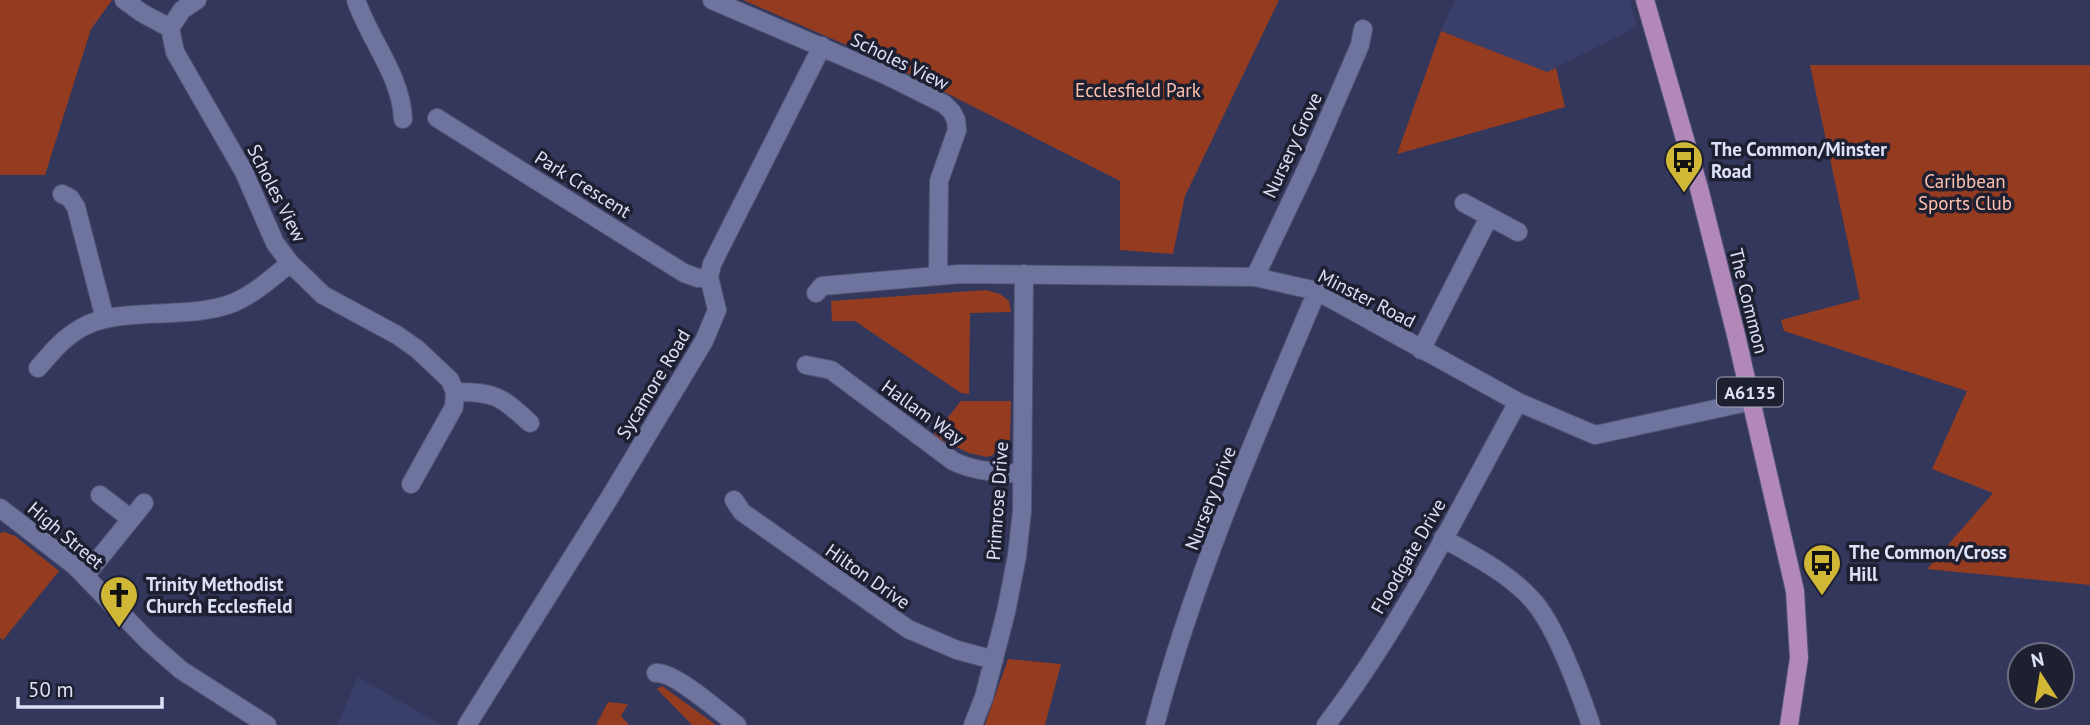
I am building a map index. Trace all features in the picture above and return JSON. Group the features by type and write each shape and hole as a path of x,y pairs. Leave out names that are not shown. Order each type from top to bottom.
{"main road":[{"name":"The Common","path":"1645,0 1699,188 1752,401 1795,591 1799,658 1789,725"}],"street":[{"path":"124,0 170,28 182,9 197,0"},
{"path":"356,0 396,83 403,119"},
{"name":"Scholes View","path":"712,0 822,46 944,104 952,112 957,130 939,181 938,275"},
{"name":"Scholes View","path":"170,28 175,52 244,172 275,243 289,263 323,295 397,335 417,349 450,380 455,392"},
{"name":"Nursery Grove","path":"1255,277 1307,168 1360,45 1363,29"},
{"path":"709,278 712,264 822,46"},
{"name":"Park Crescent","path":"437,118 684,273 698,278 709,278"},
{"path":"62,194 71,198 76,207 105,319"},
{"path":"1464,203 1518,232"},
{"path":"1421,350 1489,217"},
{"path":"38,368 59,344 93,322 202,311 232,303 251,294 289,263"},
{"name":"Primrose Drive","path":"973,725 994,660 1017,556 1022,511 1024,274"},
{"name":"Minster Road","path":"816,293 822,286 938,275 1255,277 1317,291 1518,402 1595,435 1752,401"},
{"name":"Sycamore Road","path":"467,725 705,341 717,310 709,278"},
{"name":"Nursery Drive","path":"1155,725 1164,690 1220,527 1317,291"},
{"name":"Hallam Way","path":"806,365 831,370 953,461 965,467 985,471 1022,474"},
{"path":"411,484 454,407 455,392 480,391 499,397 530,424"},
{"name":"Floodgate Drive","path":"1326,725 1382,645 1518,402"},
{"path":"100,495 131,519"},
{"name":"Hilton Drive","path":"734,500 742,512 908,629 957,650 994,660"},
{"path":"85,576 144,503"},
{"name":"High Street","path":"0,508 85,576 149,642 181,670 267,725"},
{"path":"1443,538 1497,570 1534,602 1547,620 1568,664 1591,725"},
{"path":"656,673 663,672 682,684 737,725"}],"shaded area":[{"path":"1455,0 1630,0 1637,27 1547,72 1441,31"},
{"path":"358,677 442,725 337,725"}],"green space":[{"path":"0,0 112,0 91,29 45,175 0,175"},
{"name":"Ecclesfield Park","path":"743,0 1279,0 1185,196 1173,254 1120,250 1120,181 883,61"},
{"path":"1441,31 1547,72 1556,68 1565,107 1397,154"},
{"name":"Caribbean Sports Club","path":"1810,65 2090,65 2090,585 1927,569 1993,493 1932,469 1967,391 1784,331 1781,320 1860,299"},
{"path":"986,290 1000,294 1009,301 1011,312 970,313 969,394 961,393 855,321 832,321 831,301"},
{"path":"961,401 1011,401 1010,439 1003,451 987,457 969,453 933,436"},
{"path":"0,533 15,536 59,571 3,640 0,638"},
{"path":"1008,659 1061,664 1045,725 985,725"},
{"path":"662,686 716,725 692,725 657,689"},
{"path":"608,702 628,704 621,716 629,725 596,725"}],"place":[{"name":"The Common/Minster Road","path":"1684,194"},
{"name":"The Common/Cross Hill","path":"1822,597"},
{"name":"Trinity Methodist Church Ecclesfield","path":"119,629"}]}
